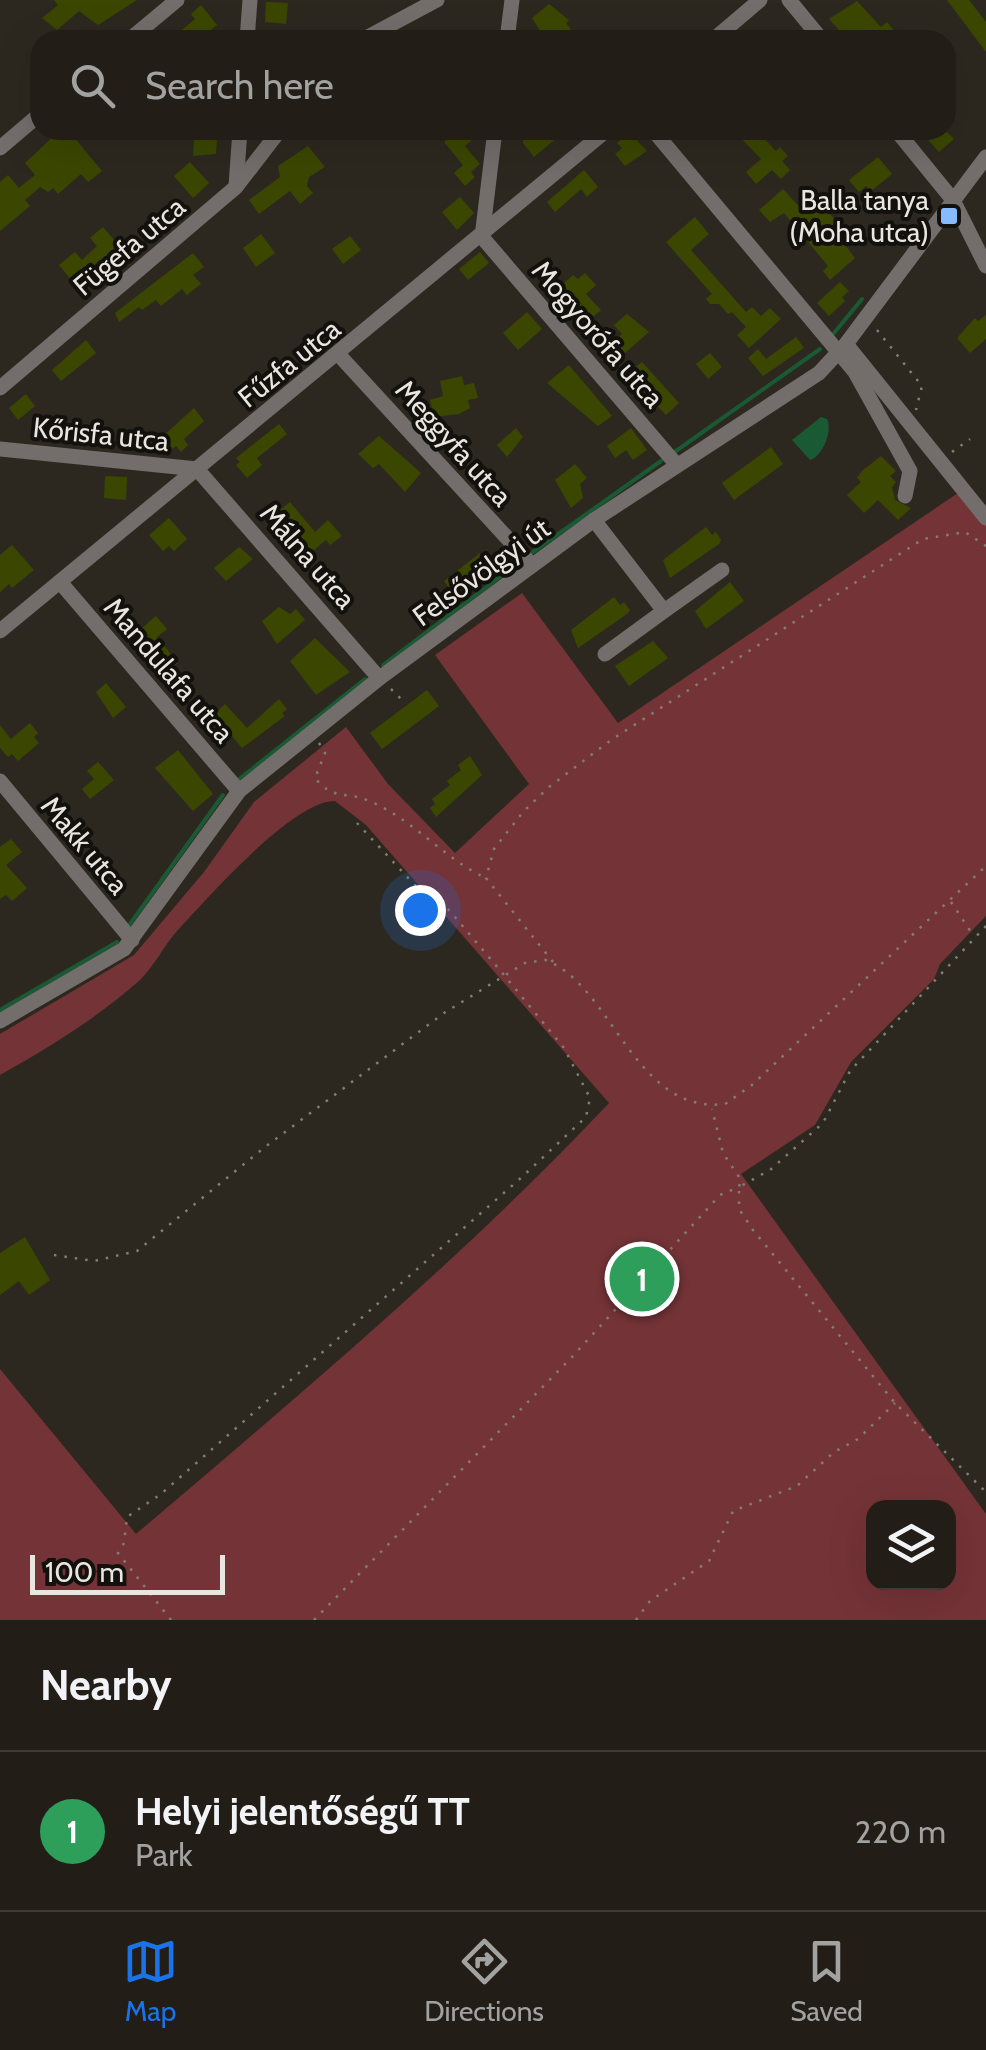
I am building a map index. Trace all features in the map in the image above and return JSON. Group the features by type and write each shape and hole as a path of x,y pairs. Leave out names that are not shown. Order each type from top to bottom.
{"street":[{"path":"141,30 177,0"},
{"path":"248,30 250,0"},
{"path":"381,30 438,0"},
{"path":"508,30 512,0"},
{"path":"724,30 760,0"},
{"path":"789,0 814,30"},
{"path":"0,148 30,122"},
{"path":"236,188 239,140"},
{"name":"Fügefa utca","path":"0,388 236,188 272,140"},
{"path":"482,236 494,140"},
{"name":"Fűzfa utca","path":"0,630 339,355 595,140"},
{"path":"662,140 986,518"},
{"path":"904,140 953,200 986,266"},
{"name":"Felsővölgyi út","path":"0,1021 96,969 132,940 239,791 380,677 594,520 797,389 843,348 986,157"},
{"name":"Mogyorófa utca","path":"482,236 676,464"},
{"path":"843,348 910,470 905,496"},
{"name":"Meggyfa utca","path":"339,355 532,565"},
{"name":"Kőrisfa utca","path":"0,449 197,469"},
{"name":"Málna utca","path":"197,469 380,677"},
{"path":"594,520 664,611"},
{"path":"605,654 722,570"},
{"name":"Mandulafa utca","path":"60,582 239,791"},
{"name":"Makk utca","path":"0,781 132,940"}],"path":[{"path":"866,317 922,386 919,420"},
{"path":"946,456 970,440"},
{"path":"486,878 494,849 522,812 612,740 923,539 965,532 986,546"},
{"path":"380,677 404,701"},
{"path":"313,734 325,753 314,778 328,794 368,800 436,843 459,866 486,878 554,963 571,977 663,1085 682,1099 712,1106 725,1104 752,1084 986,866"},
{"path":"170,1620 118,1553 127,1532 127,1516 162,1494 586,1117 590,1098 586,1085 564,1048 449,910 424,894 357,823"},
{"path":"950,900 973,934"},
{"path":"314,1620 572,1357 720,1195 780,1163 824,1123 850,1071 973,934 986,926"},
{"path":"54,1254 94,1261 137,1251 444,1013 526,963 554,963"},
{"path":"712,1106 722,1153 740,1180 739,1209 753,1230 895,1403 986,1492"},
{"path":"636,1620 650,1601 709,1561 733,1512 797,1486 834,1452 858,1439 895,1403"}],"shaded area":[{"path":"821,417 827,419 827,436 819,454 810,460 792,440"},
{"path":"958,493 986,525 986,916 940,964 934,979 851,1062 815,1125 741,1174 986,1514 986,1620 0,1620 0,1369 136,1534 438,1271 609,1103 366,825 335,801 317,805 297,817 251,854 177,931 145,974 124,994 73,1031 0,1075 0,1034 134,955 204,872 254,802 346,727 388,784 455,853 529,784 435,655 522,593 618,723"}],"building":[{"path":"54,0 137,0 98,25 79,11 57,30 42,18 58,5"},
{"path":"947,0 969,0 986,22 986,52"},
{"path":"857,1 881,27 887,22 893,30 839,30 829,19"},
{"path":"266,2 288,3 286,24 265,22"},
{"path":"549,4 569,20 566,23 571,29 540,30 532,18"},
{"path":"201,5 217,25 211,30 182,30 195,19 191,14"},
{"path":"49,140 76,140 102,171 88,182 81,174 58,194 53,188 48,192 40,187 25,200 30,206 0,231 0,182 8,175 19,188 35,175 25,163"},
{"path":"194,140 217,140 216,154 193,156"},
{"path":"472,140 465,146 480,164 471,172 475,177 465,186 454,173 463,165 444,142"},
{"path":"523,140 554,140 534,157"},
{"path":"637,140 647,151 625,166 615,154 622,148 617,143"},
{"path":"743,140 766,140 776,151 780,147 788,156 782,161 790,170 781,179 772,170 756,184 746,172 761,159"},
{"path":"928,140 953,140 939,152"},
{"path":"308,146 325,167 309,177 307,186 313,193 300,204 290,191 259,214 249,200 280,177 278,166"},
{"path":"878,157 892,174 871,191 866,186 859,192 849,180"},
{"path":"190,162 209,183 193,198 174,176"},
{"path":"584,170 598,187 587,197 581,189 555,212 547,202"},
{"path":"783,189 804,212 818,200 837,222 831,227 855,258 830,280 823,271 828,266 784,213 770,222 759,210"},
{"path":"460,197 474,213 457,230 442,212"},
{"path":"695,217 709,234 691,250 746,312 752,307 761,316 770,308 781,319 749,348 737,335 746,327 732,312 728,314 719,304 710,304 706,299 712,294 666,242"},
{"path":"103,227 127,255 114,267 105,257 72,281 59,265 75,252 82,260 97,246 90,238"},
{"path":"261,234 275,253 256,267 243,248"},
{"path":"350,236 361,250 343,264 332,249"},
{"path":"480,252 489,263 468,280 459,269"},
{"path":"193,253 204,267 193,275 201,284 187,295 182,289 161,306 156,300 142,310 139,307 119,322 115,313"},
{"path":"585,273 596,285 586,294 601,310 590,319 563,294 567,291 562,285 573,275 578,279"},
{"path":"840,282 849,291 842,297 845,301 829,316 817,303"},
{"path":"527,312 542,329 518,350 503,333"},
{"path":"627,314 649,332 625,353 614,341 622,334 614,325"},
{"path":"986,315 986,339 970,353 957,338 975,318 978,321"},
{"path":"796,337 804,348 763,376 748,358 758,349 766,359"},
{"path":"86,340 96,353 61,381 52,370"},
{"path":"710,353 722,367 708,379 696,364"},
{"path":"642,362 679,403 666,415 627,374"},
{"path":"569,365 612,416 598,426 547,383"},
{"path":"462,376 464,385 474,383 478,398 468,400 470,408 459,414 434,417 430,400 443,396 440,381"},
{"path":"26,394 35,406 18,420 9,408"},
{"path":"194,408 204,421 184,439 188,445 181,452 176,446 171,450 161,438"},
{"path":"279,424 287,434 257,458 262,465 247,478 236,465 240,462 236,458"},
{"path":"516,428 523,437 507,457 497,445"},
{"path":"631,428 647,450 633,460 626,450 615,458 607,446"},
{"path":"379,436 421,473 405,492 379,464 373,468 358,454"},
{"path":"771,447 783,464 734,500 722,483"},
{"path":"881,456 896,471 890,476 896,482 892,487 895,500 911,508 898,520 878,500 864,513 847,495 861,482 857,478 862,471"},
{"path":"575,464 587,478 580,484 583,498 571,508 555,480"},
{"path":"105,476 127,477 126,500 104,498"},
{"path":"290,502 315,532 328,520 342,536 330,545 326,540 309,554 270,518"},
{"path":"169,518 187,539 174,551 169,546 163,551 149,535"},
{"path":"706,527 712,535 716,532 719,544 670,578 663,560"},
{"path":"12,545 34,570 12,588 9,584 0,592 0,555"},
{"path":"239,547 253,559 226,581 214,568"},
{"path":"480,553 493,569 455,596 444,581"},
{"path":"730,582 744,601 706,629 695,611"},
{"path":"614,597 630,610 578,648 571,630"},
{"path":"279,607 290,614 296,609 305,620 277,644 262,621"},
{"path":"156,616 167,629 157,637 178,663 164,674 133,636"},
{"path":"315,638 350,672 316,695 290,661"},
{"path":"653,641 668,658 629,686 615,666"},
{"path":"106,683 126,707 113,718 96,692"},
{"path":"427,690 439,706 382,749 370,733"},
{"path":"279,699 287,709 282,713 285,716 242,748 214,714 225,704 247,728"},
{"path":"30,723 38,733 34,737 39,743 18,761 12,754 8,757 0,748 0,725 11,739"},
{"path":"178,750 213,794 193,811 155,768"},
{"path":"470,756 482,775 436,817 430,808 435,804 432,799 450,785 447,781 461,770 458,765"},
{"path":"98,762 114,780 90,799 82,789 94,779 87,771"},
{"path":"11,839 22,852 6,865 27,888 12,901 6,895 0,899 0,847"},
{"path":"25,1237 50,1280 29,1295 19,1281 0,1295 0,1253"}],"waterway":[{"path":"834,333 862,299"},
{"path":"676,451 820,349"},
{"path":"533,552 661,461"},
{"path":"383,665 513,567"},
{"path":"238,780 365,679"},
{"path":"130,924 223,795"},
{"path":"0,1010 117,942"}],"place":[{"name":"Balla tanya (Moha utca)","path":"949,216"},
{"name":"Helyi jelentőségű TT","path":"642,1279"}]}
